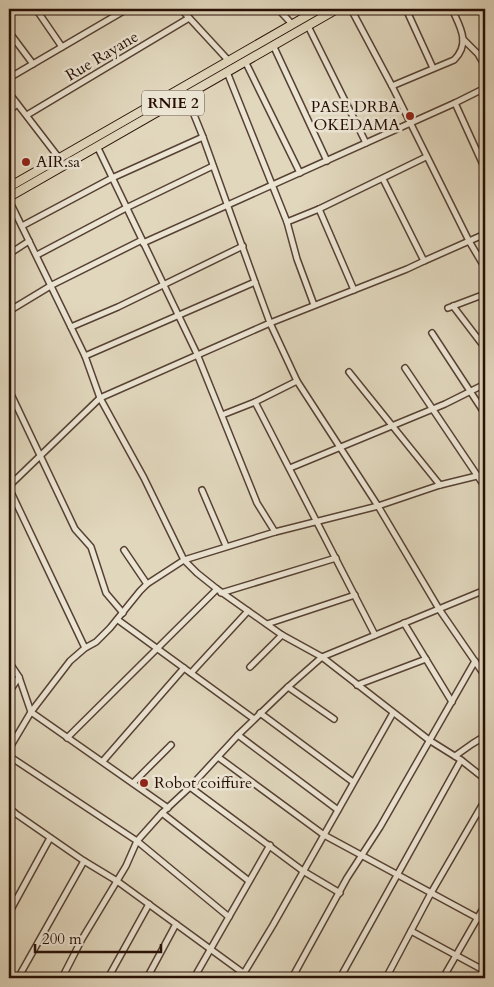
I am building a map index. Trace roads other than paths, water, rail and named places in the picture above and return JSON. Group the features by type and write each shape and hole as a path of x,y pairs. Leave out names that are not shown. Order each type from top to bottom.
{"main road":[{"name":"RNIE 2","path":"9,187 319,9"},
{"name":"RNIE 2","path":"9,198 338,9"}],"street":[{"path":"36,9 62,47"},
{"path":"181,9 228,60"},
{"path":"278,9 293,25"},
{"path":"351,9 392,86 469,241 485,268"},
{"path":"406,9 433,68"},
{"path":"392,86 454,60 460,51 464,34 452,9"},
{"path":"9,78 123,10"},
{"name":"Rue Rayane","path":"27,116 189,18"},
{"path":"308,26 366,143"},
{"path":"9,32 33,64"},
{"path":"463,39 478,54 485,66"},
{"path":"273,45 327,161"},
{"path":"245,61 300,173"},
{"path":"227,72 287,222 297,259 314,305"},
{"path":"9,311 52,285 143,241 227,206 410,124 485,88"},
{"path":"9,93 59,158"},
{"path":"186,96 203,136 270,322 297,381 378,506 439,609 485,676"},
{"path":"455,103 485,169"},
{"path":"9,111 17,104"},
{"path":"22,226 112,178 203,136"},
{"path":"97,146 197,354 257,503 275,532"},
{"path":"287,222 319,209 426,157"},
{"path":"37,256 126,208 213,166"},
{"path":"383,179 424,261"},
{"path":"9,198 85,356 100,398 130,452 184,560 219,591 282,635 322,657 429,740 458,758 485,779"},
{"path":"319,209 354,290"},
{"path":"85,648 9,487 100,398 270,322 354,290 485,234"},
{"path":"9,254 30,241"},
{"path":"71,327 164,285 243,246"},
{"path":"85,356 255,282"},
{"path":"485,294 450,307 485,348"},
{"path":"432,333 485,414"},
{"path":"405,368 485,487"},
{"path":"349,372 440,485"},
{"path":"222,415 255,402 297,381"},
{"path":"290,468 471,392 485,384"},
{"path":"9,390 39,457 75,529 91,547 106,593 123,613"},
{"path":"255,402 375,635"},
{"path":"9,749 32,712 70,661 85,648 96,642 118,620 147,584 184,560 275,532 378,506 440,485 485,474"},
{"path":"202,490 226,546"},
{"path":"124,550 147,584"},
{"path":"67,738 219,591 336,558"},
{"path":"62,978 137,842 162,813 288,687 322,657 485,590"},
{"path":"267,624 355,595"},
{"path":"191,673 248,611"},
{"path":"118,620 254,719"},
{"path":"404,623 452,702"},
{"path":"250,667 282,635"},
{"path":"357,685 426,659"},
{"path":"292,978 353,868 362,856 475,661"},
{"path":"9,662 32,712 168,808"},
{"path":"103,761 184,668"},
{"path":"9,692 18,678"},
{"path":"288,687 334,719"},
{"path":"243,976 393,712"},
{"path":"260,713 353,782"},
{"path":"238,735 338,810"},
{"path":"340,978 398,875 458,758 472,744 485,736"},
{"path":"133,783 170,745"},
{"path":"9,756 137,842 229,916"},
{"path":"218,757 324,835 485,922"},
{"path":"190,787 303,871 340,893"},
{"path":"386,978 431,893 485,800"},
{"path":"9,821 11,811 117,881 210,949 243,976 250,978"},
{"path":"162,813 249,881"},
{"path":"9,913 50,838"},
{"path":"194,978 270,846"},
{"path":"18,978 84,861"},
{"path":"108,978 149,904"},
{"path":"443,978 485,905"},
{"path":"147,978 176,924"},
{"path":"411,931 485,971"}],"place":[{"name":"PASE DRBA OKEDAMA","path":"410,116"},
{"name":"AIR.sa","path":"26,162"},
{"name":"Robot coiffure","path":"144,783"}]}
